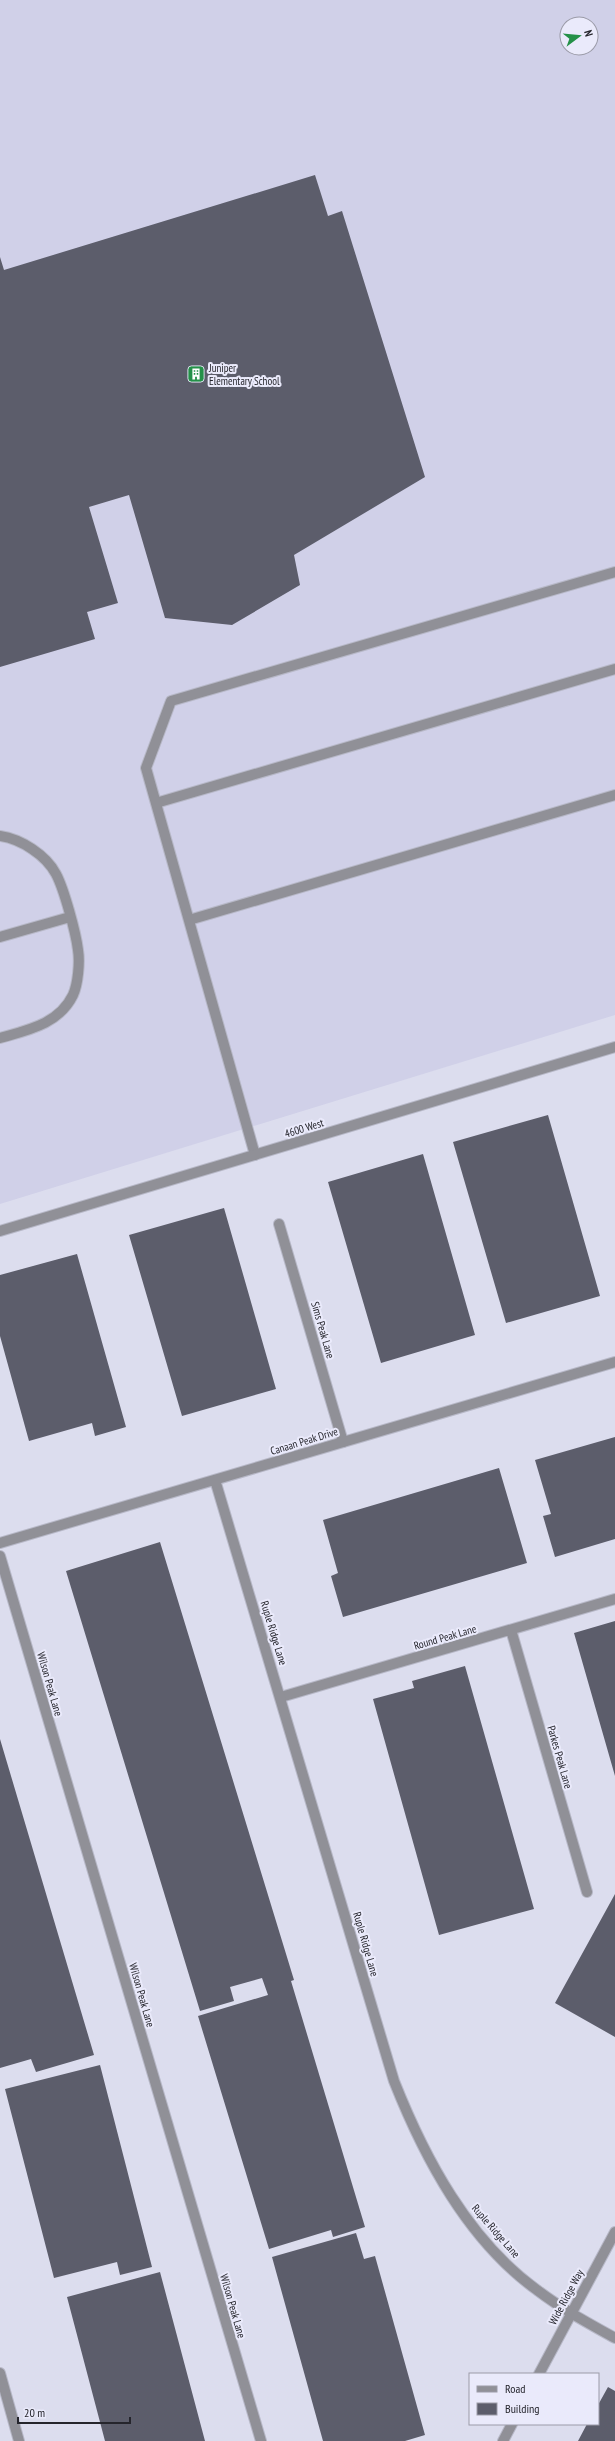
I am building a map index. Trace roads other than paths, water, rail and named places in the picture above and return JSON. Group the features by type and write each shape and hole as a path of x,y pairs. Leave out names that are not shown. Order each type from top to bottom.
{"street":[{"path":"255,1155 146,768 171,701 615,572"},
{"path":"156,803 615,669"},
{"path":"189,920 615,795"},
{"path":"0,836 25,844 46,862 56,874 70,917 78,950 78,972 73,994 60,1012 44,1025 0,1038"},
{"path":"0,937 70,917"},
{"name":"4600 West","path":"0,1231 615,1047"},
{"name":"Sims Peak Lane","path":"280,1224 343,1442"},
{"name":"Canaan Peak Drive","path":"0,1543 615,1362"},
{"name":"Ruple Ridge Lane","path":"215,1480 281,1697 394,2081 413,2128 437,2173 480,2234 504,2261 536,2290 571,2314 615,2338"},
{"name":"Wilson Peak Lane","path":"0,1556 261,2441"},
{"name":"Round Peak Lane","path":"281,1697 615,1599"},
{"name":"Parkes Peak Lane","path":"511,1630 586,1892"},
{"name":"Wide Ridge Way","path":"540,2373 615,2232"},
{"path":"0,2373 19,2441"},
{"path":"503,2441 511,2425"}],"place":[{"name":"Juniper Elementary School","path":"196,374"}]}
